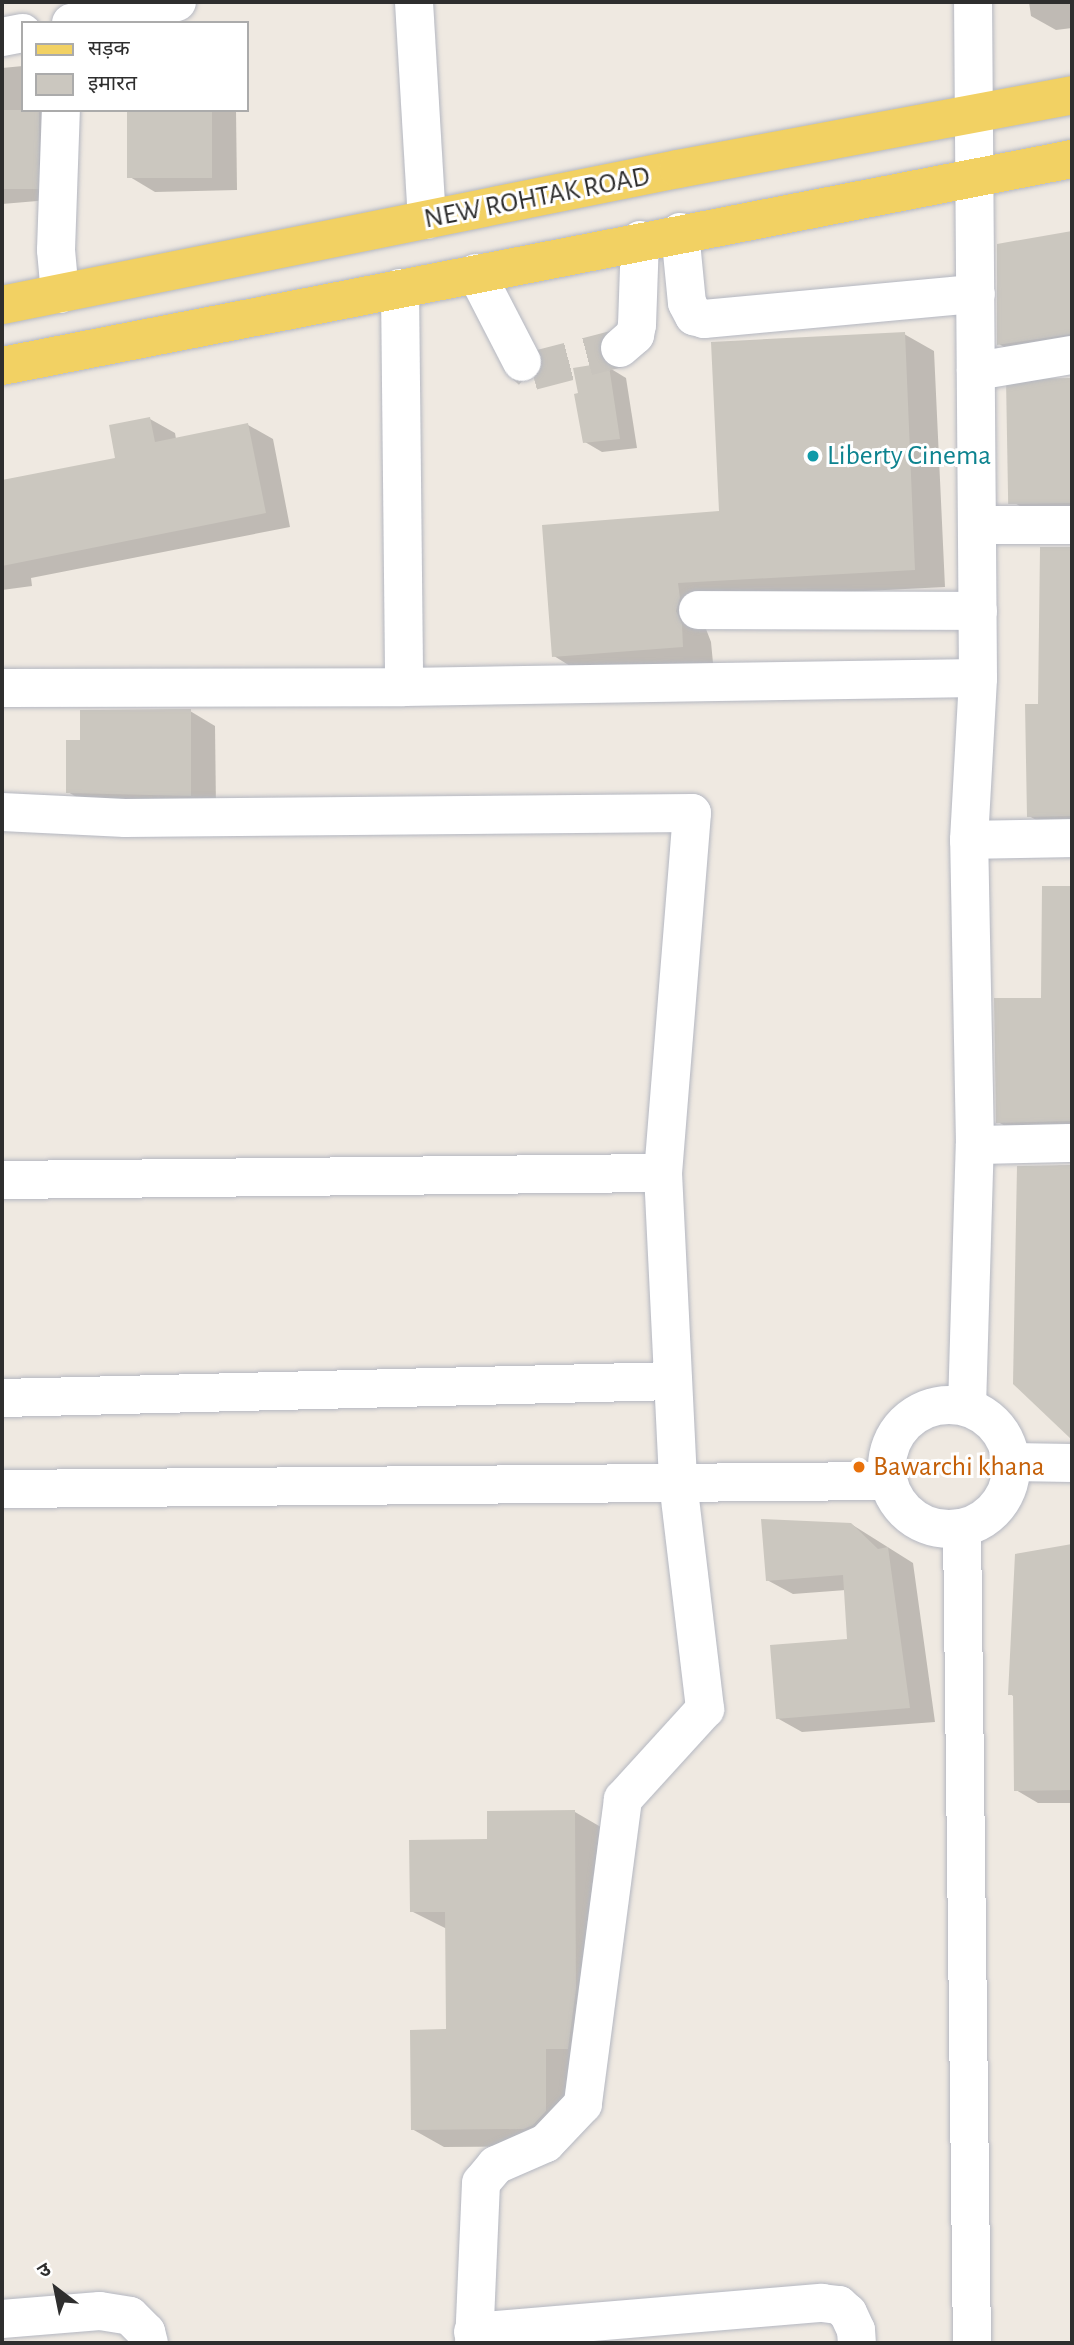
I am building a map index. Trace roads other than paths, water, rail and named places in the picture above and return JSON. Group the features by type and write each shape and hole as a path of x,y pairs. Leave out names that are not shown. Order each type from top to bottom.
{"main road":[{"name":"NEW ROHTAK ROAD","path":"2,305 1072,95"},
{"path":"2,366 680,232 1072,159"}],"street":[{"path":"64,2 64,21"},
{"path":"81,21 177,2"},
{"path":"414,2 426,220"},
{"path":"967,1407 975,1145 969,840 978,678 973,2"},
{"path":"2,37 21,33"},
{"path":"60,294 56,250 61,112"},
{"path":"680,232 687,303 695,316 704,319 975,294"},
{"path":"620,348 635,335 637,325 640,240"},
{"path":"475,273 522,362"},
{"path":"400,288 404,687"},
{"path":"976,371 1072,355"},
{"path":"977,525 1072,525"},
{"path":"698,610 978,611"},
{"path":"2,688 404,687 978,678"},
{"path":"2,812 125,818 692,813 663,1173 678,1482 705,1709 623,1799 583,2104 546,2143 496,2165 481,2183 474,2337 822,2303 839,2305 848,2313 856,2330 858,2343"},
{"path":"969,840 1072,838"},
{"path":"975,1145 1072,1143"},
{"path":"2,1180 663,1173"},
{"path":"2,1398 673,1381"},
{"path":"945,1405 967,1407 984,1415 998,1427 1007,1443 1012,1462 1010,1480 1004,1496 993,1511 962,1528 943,1529 924,1525 907,1514 894,1499 887,1481 887,1460 893,1438 906,1421 925,1409 945,1405"},
{"path":"1012,1462 1072,1463"},
{"path":"2,1489 887,1481"},
{"path":"962,1528 972,2343"},
{"path":"2,2319 100,2311 130,2316 146,2332 149,2343"}],"tunnel":[{"path":"522,362 532,371 620,348"}],"place":[{"name":"Liberty Cinema","path":"813,456"},
{"name":"Bawarchi khana","path":"859,1467"}]}
